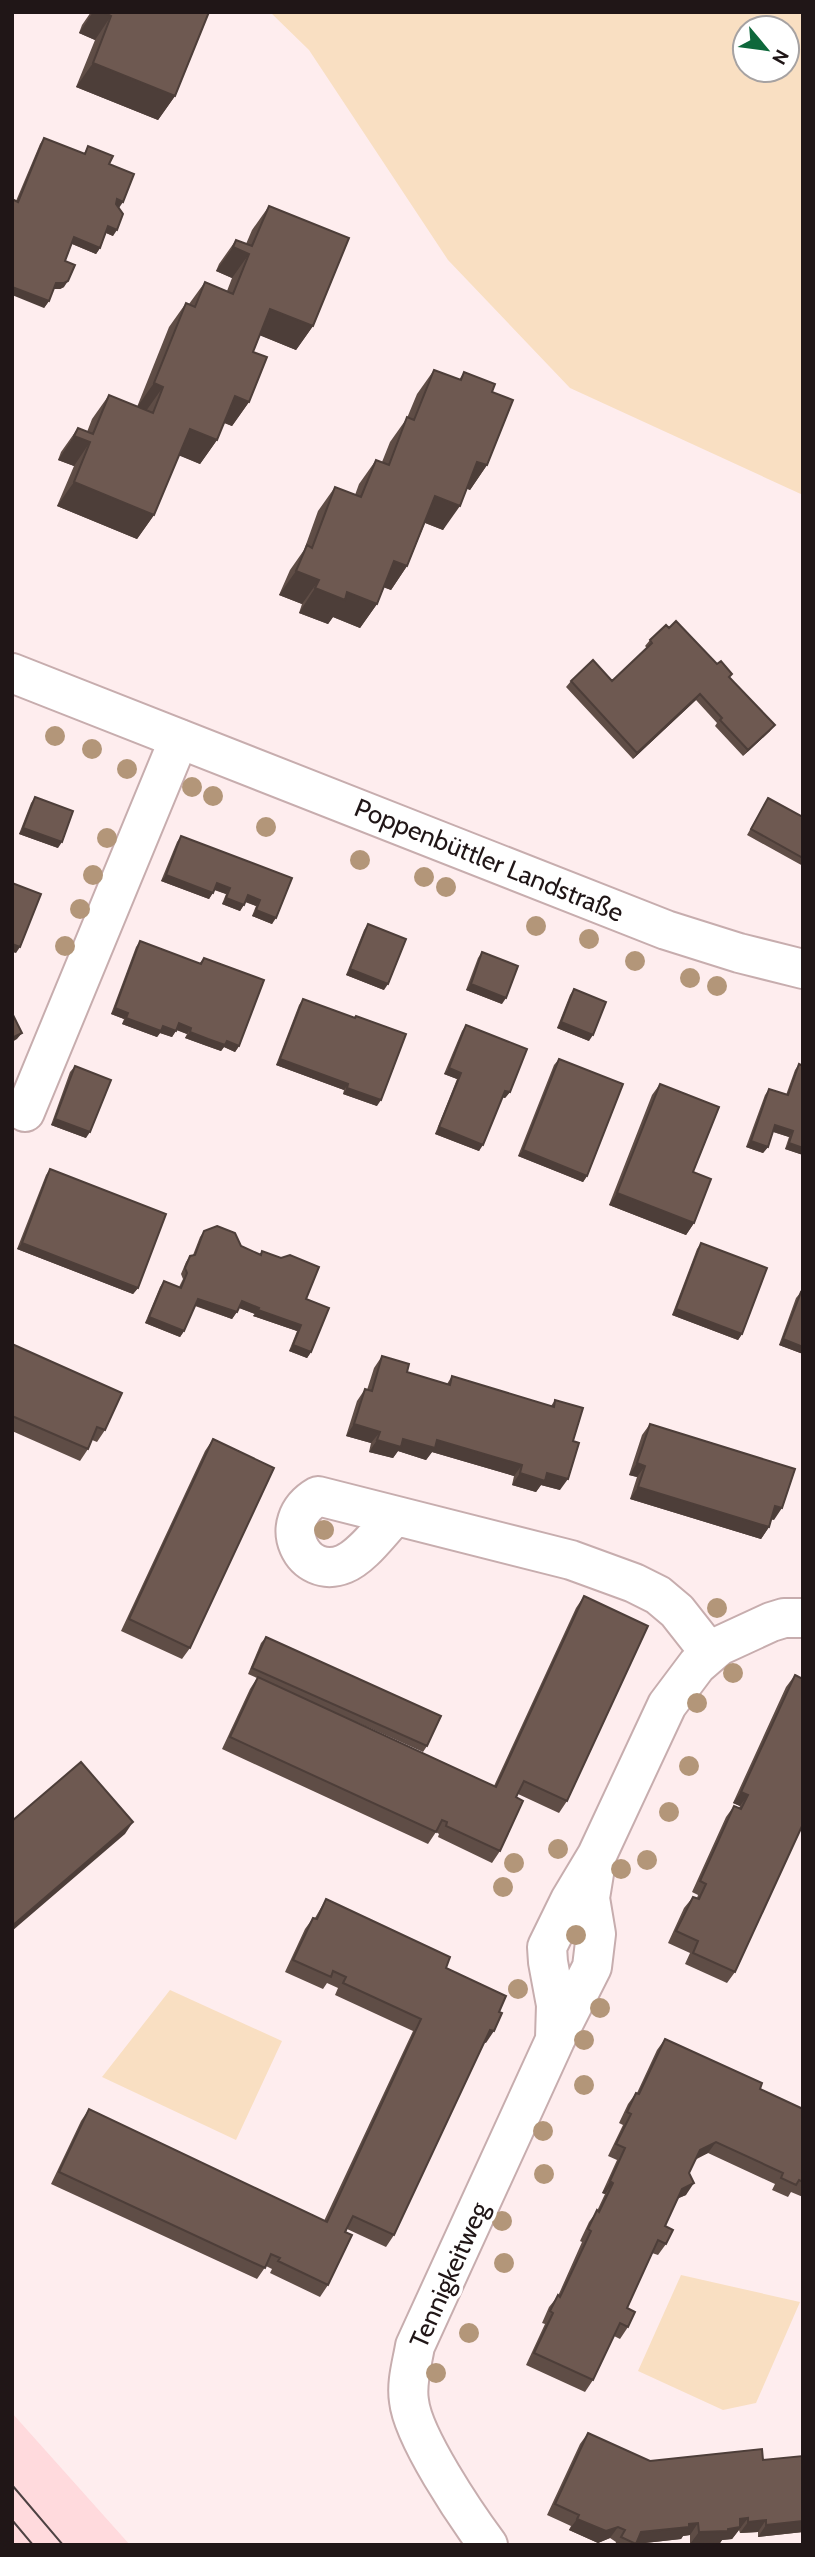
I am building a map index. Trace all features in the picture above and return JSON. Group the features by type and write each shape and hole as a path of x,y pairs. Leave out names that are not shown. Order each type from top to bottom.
{"street":[{"name":"Poppenbüttler Landstraße","path":"12,673 666,930 738,953 803,969"},
{"path":"24,1112 179,739"},
{"path":"395,1516 571,1560 634,1583 658,1595 677,1611 710,1653"},
{"name":"Tennigkeitweg","path":"488,2545 429,2453 413,2420 408,2401 409,2380 415,2346 555,2040 556,2005 547,1947 570,1900 597,1855 667,1705 697,1665 710,1653 751,1630 784,1618 803,1618"}],"shaded area":[{"path":"270,12 803,12 803,495 570,388 448,260 309,50"},
{"path":"170,1990 282,2041 236,2140 102,2077"},
{"path":"681,2275 800,2302 756,2403 723,2410 638,2371"},
{"path":"12,2413 130,2545 12,2545"}],"building":[{"path":"103,12 209,12 175,96 93,63 111,16"},
{"path":"44,138 85,154 88,146 113,156 109,164 134,174 123,202 117,199 116,204 123,214 117,230 108,226 100,248 74,237 65,261 75,265 68,281 56,283 49,301 12,287 12,199 18,202"},
{"path":"269,206 349,238 313,326 270,309 253,352 267,357 249,402 235,396 217,440 190,429 154,515 74,482 90,442 74,436 78,428 93,434 109,395 153,413 163,387 154,383 186,303 195,307 205,282 233,294 249,254 233,247 236,240 252,246"},
{"path":"434,370 461,380 464,372 495,384 492,392 513,400 487,465 477,462 460,506 435,496 407,566 394,561 377,604 347,592 345,600 315,588 319,580 296,571 307,545 312,548 335,487 361,497 376,460 389,465 407,417 414,420"},
{"path":"676,621 717,664 721,661 732,674 729,677 775,725 748,750 700,694 637,753 571,681 593,660 612,681 652,643 650,640 666,625 669,628"},
{"path":"35,797 73,811 62,842 23,828"},
{"path":"768,798 803,817 803,858 751,829"},
{"path":"181,836 292,878 276,918 256,910 260,900 248,895 244,905 226,898 230,888 217,883 213,893 166,875"},
{"path":"12,883 41,894 20,947 12,944"},
{"path":"368,924 406,939 388,984 350,969"},
{"path":"140,941 201,964 204,958 264,980 239,1046 227,1041 225,1045 208,1039 190,1032 191,1028 179,1023 176,1031 163,1026 161,1031 126,1018 128,1013 115,1008"},
{"path":"482,952 518,966 506,998 471,984"},
{"path":"574,989 606,1002 593,1035 561,1022"},
{"path":"303,999 406,1034 381,1100 347,1088 348,1084 280,1059"},
{"path":"12,1013 22,1033 12,1038"},
{"path":"466,1025 527,1049 510,1092 505,1091 483,1145 439,1127 461,1073 449,1068"},
{"path":"559,1059 623,1084 587,1176 523,1150"},
{"path":"799,1064 803,1066 803,1148 789,1143 793,1131 775,1125 768,1147 751,1141 769,1089 788,1095"},
{"path":"75,1066 111,1080 90,1132 55,1119"},
{"path":"660,1084 719,1107 693,1172 711,1179 694,1223 617,1193"},
{"path":"50,1169 166,1214 138,1288 22,1243"},
{"path":"217,1226 235,1233 241,1246 261,1255 262,1251 281,1258 290,1255 319,1267 306,1299 329,1308 311,1352 293,1345 301,1325 258,1310 259,1308 242,1301 237,1312 198,1299 184,1331 149,1317 164,1281 181,1288 187,1273 185,1268 190,1256 195,1255 204,1231"},
{"path":"701,1243 767,1268 742,1334 676,1309"},
{"path":"801,1292 803,1293 803,1347 783,1339"},
{"path":"12,1344 122,1393 105,1430 97,1427 88,1449 12,1416"},
{"path":"382,1356 409,1364 407,1372 450,1385 452,1376 554,1407 555,1400 583,1408 573,1441 579,1443 568,1479 547,1473 545,1481 520,1473 522,1465 437,1440 435,1448 403,1439 401,1447 377,1440 380,1432 354,1424 365,1389 372,1391"},
{"path":"650,1424 795,1469 782,1508 775,1506 769,1527 638,1487 645,1466 637,1463"},
{"path":"213,1439 274,1468 190,1648 129,1619"},
{"path":"584,1596 648,1626 567,1801 524,1781 516,1797 523,1801 500,1851 446,1826 447,1822 442,1820 436,1832 230,1737 258,1677 496,1787"},
{"path":"266,1637 441,1716 427,1746 252,1668"},
{"path":"795,1675 803,1679 803,1824 735,1972 693,1953 698,1941 676,1931 693,1897 699,1899 706,1884 700,1881 734,1806 741,1809 748,1795 741,1792"},
{"path":"81,1762 133,1822 12,1926 12,1821"},
{"path":"326,1899 450,1957 446,1968 506,1996 494,2031 490,2030 394,2235 353,2216 345,2232 352,2235 328,2285 278,2261 280,2258 271,2254 265,2268 59,2172 89,2109 327,2222 421,2019 343,1983 346,1977 333,1971 331,1977 293,1960 313,1918 317,1919"},
{"path":"665,2039 762,2083 760,2089 803,2109 803,2182 799,2180 796,2185 781,2178 783,2173 716,2142 700,2150 689,2173 694,2183 682,2189 665,2226 673,2230 666,2244 658,2240 627,2308 635,2312 628,2327 620,2323 593,2380 534,2353 553,2313 550,2311 558,2295 560,2297 591,2231 588,2229 613,2183 610,2181 625,2148 616,2144 631,2114 627,2112 636,2093 639,2094"},
{"path":"588,2433 650,2461 762,2449 763,2460 803,2456 803,2521 766,2525 766,2520 748,2522 748,2518 740,2519 740,2527 728,2531 699,2532 698,2523 689,2524 689,2527 641,2532 636,2544 621,2537 625,2530 618,2527 606,2531 577,2519 579,2515 555,2504"}],"tram line":[{"path":"12,2485 63,2545"},
{"path":"12,2520 33,2545"}]}
